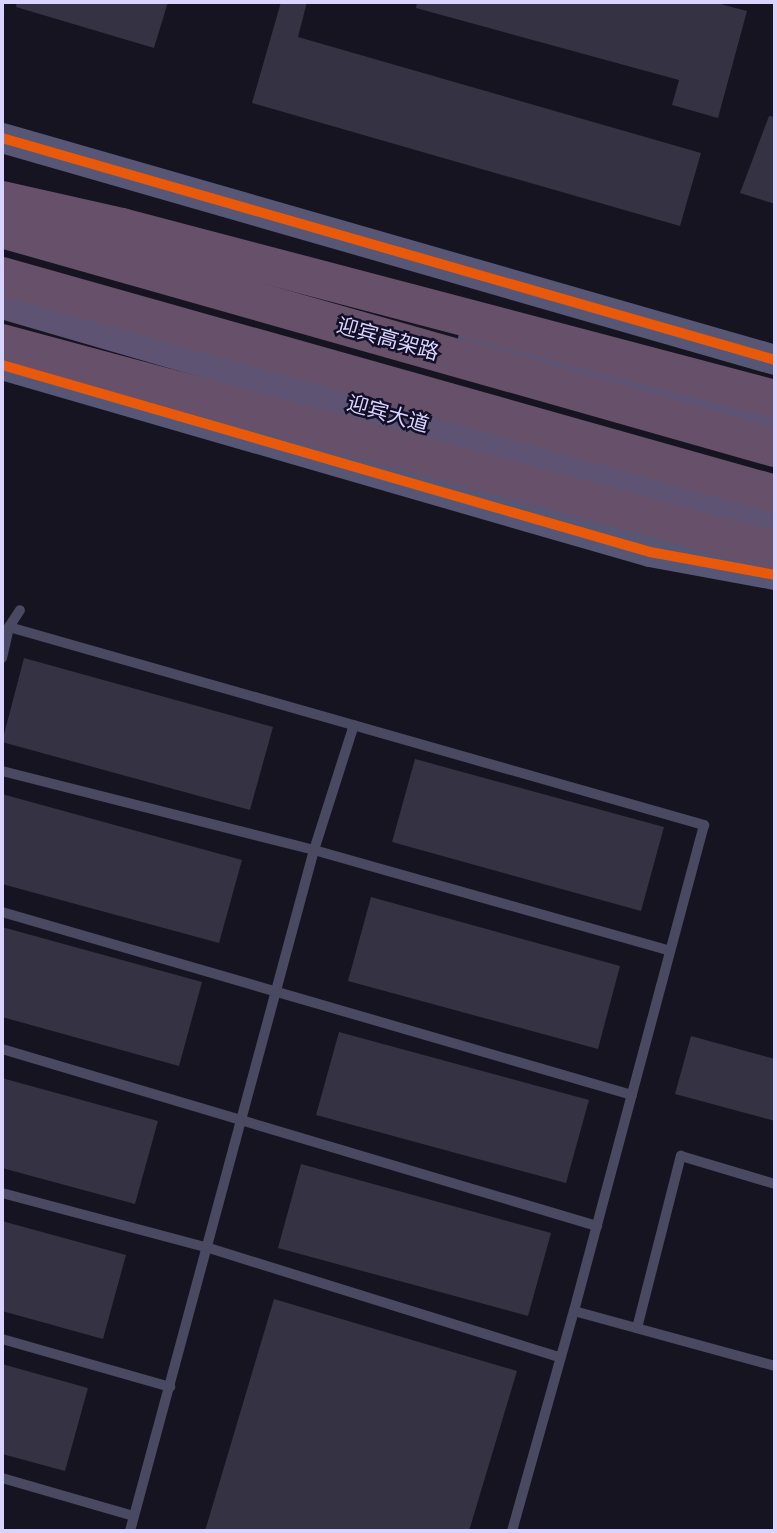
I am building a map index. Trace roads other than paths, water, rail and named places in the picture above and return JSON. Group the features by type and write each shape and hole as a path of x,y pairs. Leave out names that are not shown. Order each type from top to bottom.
{"highway":[{"path":"2,203 122,227 775,399"},
{"name":"迎宾高架路","path":"2,229 775,448"},
{"name":"迎宾高架路","path":"2,276 775,494"},
{"path":"2,343 660,524 775,551"}],"main road":[{"path":"2,203 775,424"},
{"name":"迎宾大道","path":"2,302 775,527"}],"street":[{"path":"2,138 775,360"},
{"path":"2,365 650,552 775,575"}],"lane":[{"path":"2,658 9,627 20,610"},
{"path":"9,627 704,825 512,1531"},
{"path":"130,1531 209,1248 314,850 354,725"},
{"path":"2,771 314,850 670,951"},
{"path":"2,912 632,1094"},
{"path":"2,1049 597,1226"},
{"path":"638,1328 681,1156 775,1184"},
{"path":"2,1193 209,1248 559,1357"},
{"path":"574,1311 775,1366"},
{"path":"2,1339 170,1387"},
{"path":"2,1478 134,1516"}]}
